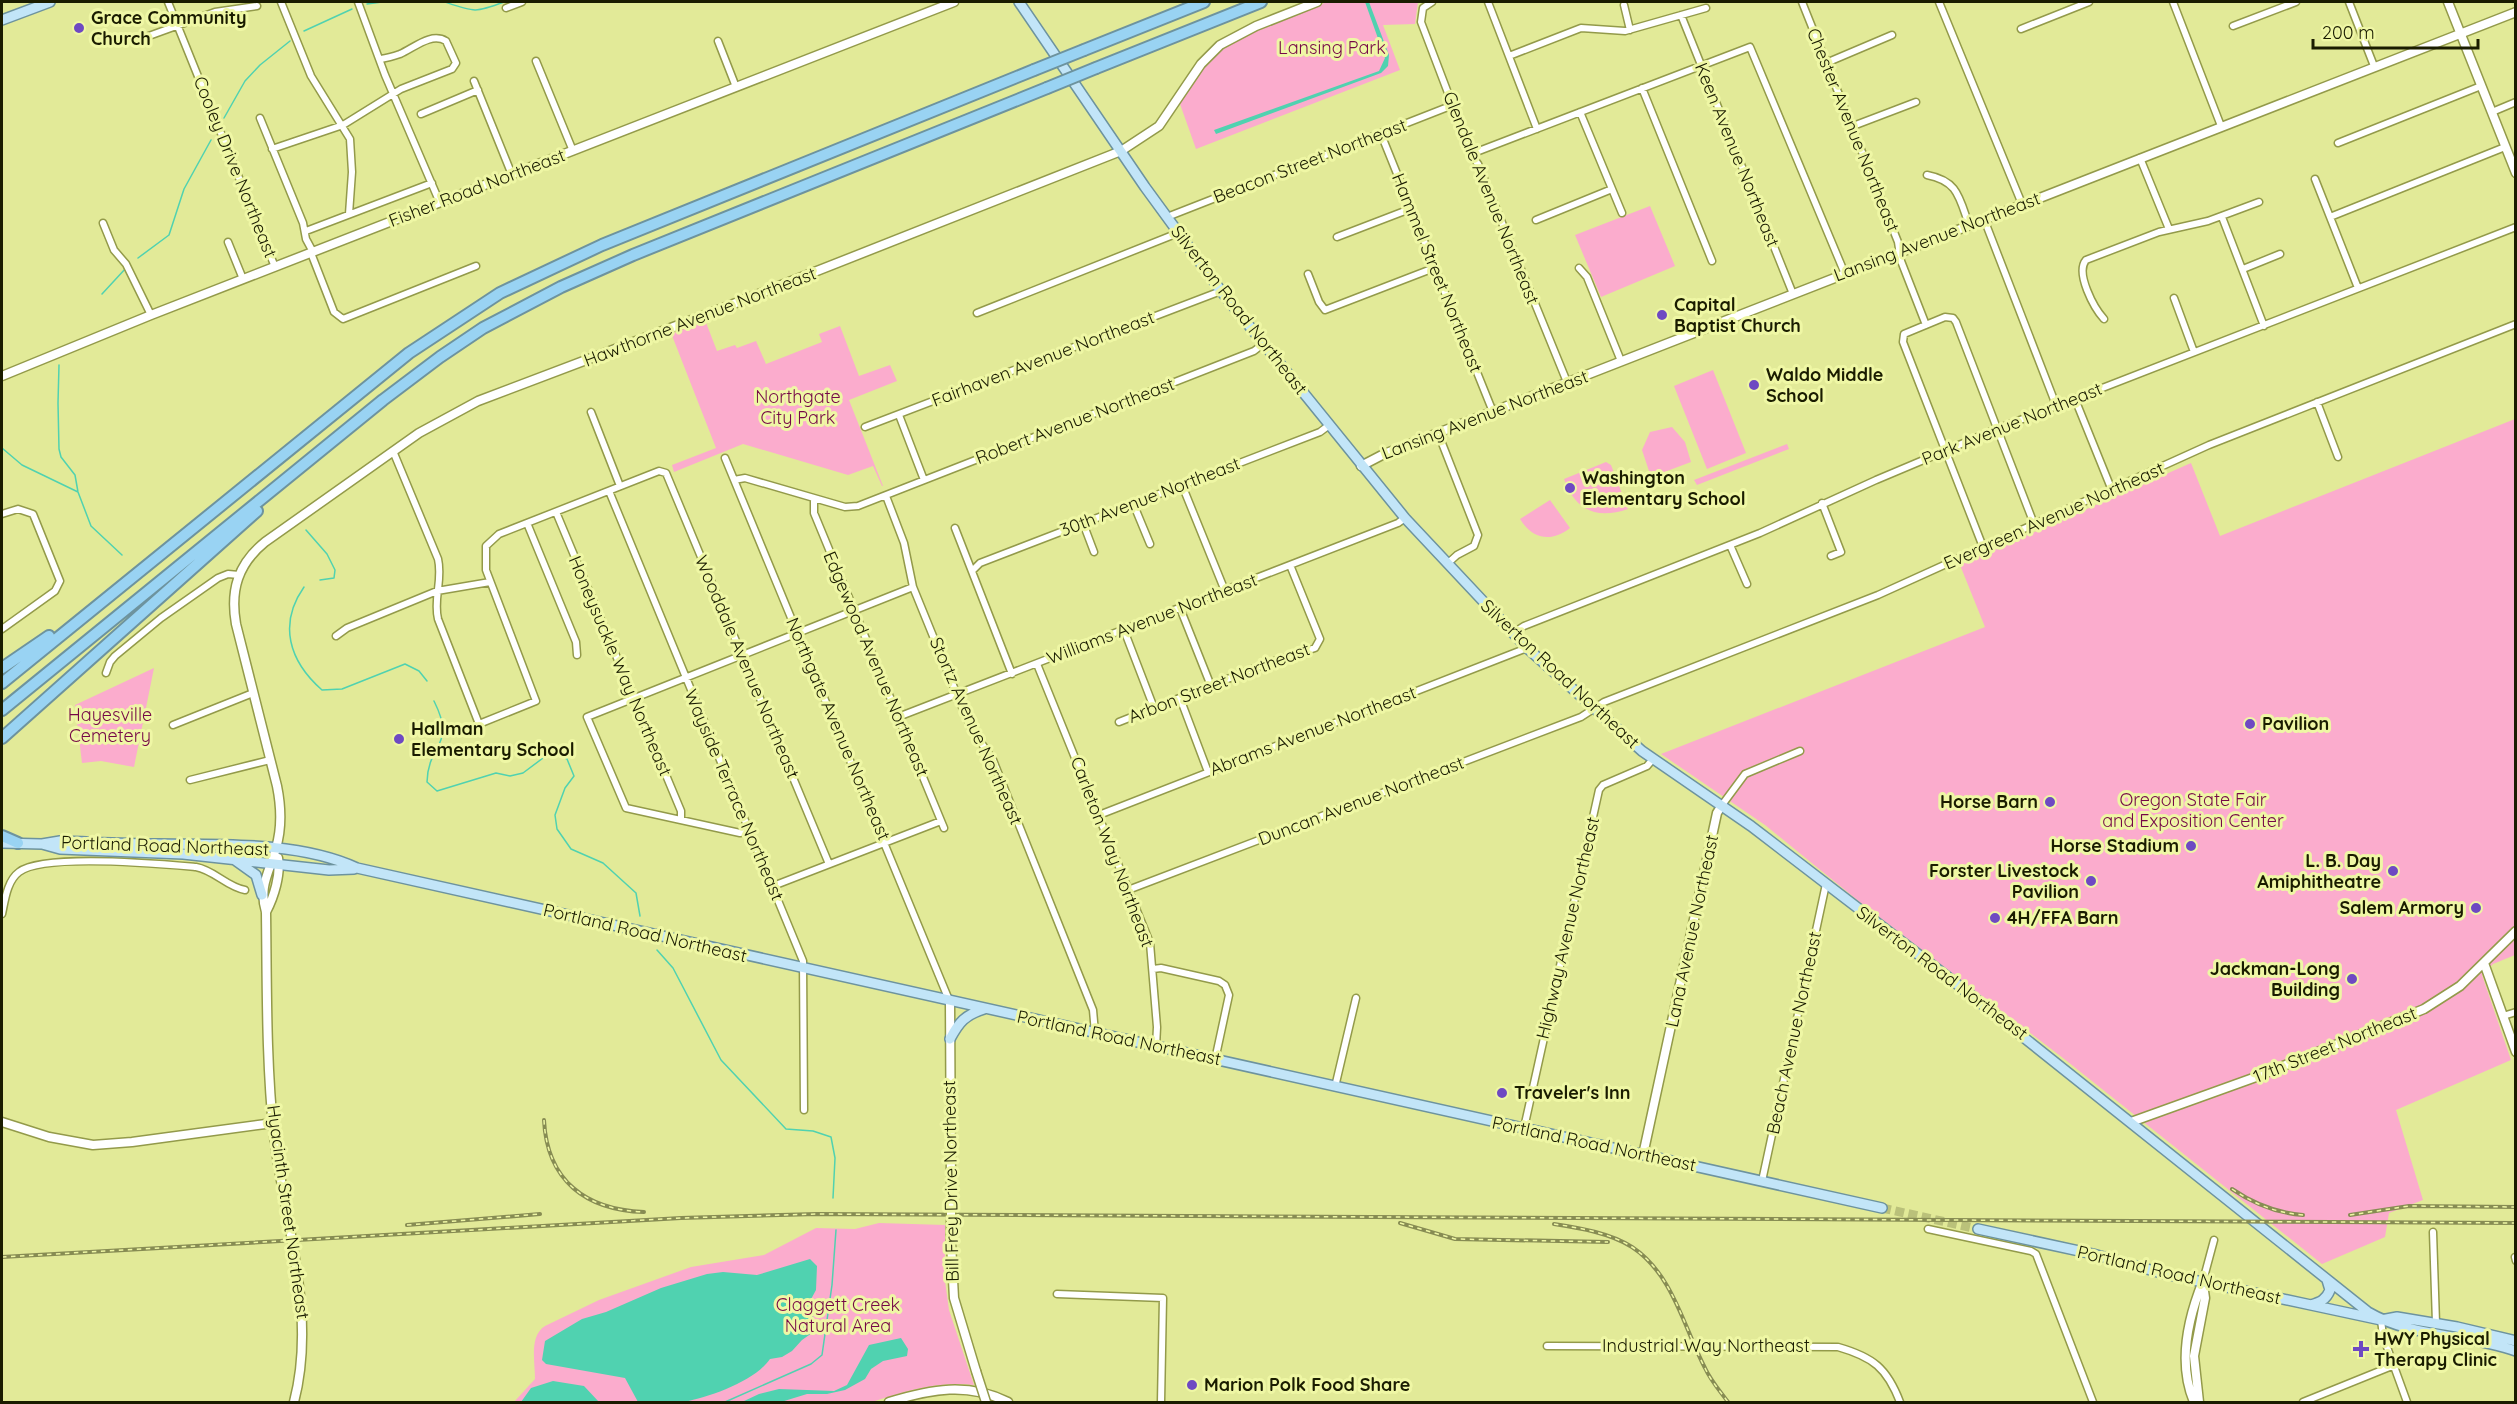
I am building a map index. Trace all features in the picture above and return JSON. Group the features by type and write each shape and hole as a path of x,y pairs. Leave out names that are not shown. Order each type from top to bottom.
{"highway":[{"path":"2,683 384,372 440,331 501,293 553,266 624,235 1204,2"},
{"path":"2,710 383,400 464,340 498,319 551,291 633,255 1261,2"},
{"path":"2,738 273,496 340,441 383,400"},
{"path":"2,668 102,601"},
{"path":"2,718 46,681 93,636"},
{"path":"2,836 18,843"}],"main road":[{"path":"2,21 50,2"},
{"name":"Silverton Road Northeast","path":"1019,2 1178,233 1221,291 1328,426 1405,518 1527,648 1593,709 1653,759 1722,805 1953,981 2363,1309 2381,1320"},
{"name":"Portland Road Northeast","path":"2,843 42,844 60,841 225,845 276,849 334,858 357,868 1882,1208"},
{"name":"Portland Road Northeast","path":"42,844 60,849 233,859 329,870 357,868"},
{"path":"233,859 256,875 262,895"},
{"path":"950,1039 961,1020 985,1009"},
{"name":"Portland Road Northeast","path":"1978,1228 2381,1320"},
{"path":"2311,1305 2323,1300 2329,1294 2331,1290 2326,1279"},
{"path":"2381,1320 2397,1317 2436,1323 2515,1347"},
{"path":"2381,1320 2396,1326 2515,1347"}],"street":[{"name":"Cooley Drive Northeast","path":"168,2 275,267"},
{"path":"281,2 311,76 350,139 352,158 349,214"},
{"path":"358,2 385,75 440,203"},
{"path":"507,8 522,2"},
{"name":"Fisher Road Northeast","path":"2,376 151,315 954,2"},
{"name":"Hawthorne Avenue Northeast","path":"239,575 249,557 265,542 393,451 453,412 494,394 707,314 1121,151 1147,136 1164,121 1201,64 1220,45 1256,26 1317,2"},
{"name":"Glendale Avenue Northeast","path":"1432,2 1422,11 1421,22 1471,154 1478,164 1567,382"},
{"path":"1488,2 1537,129"},
{"name":"Chester Avenue Northeast","path":"1802,2 1853,126 1926,325"},
{"path":"1939,2 2022,204"},
{"path":"2021,29 2090,2"},
{"path":"2173,2 2221,126"},
{"path":"2233,26 2296,2"},
{"path":"2349,2 2374,66"},
{"path":"2448,2 2516,172"},
{"path":"1624,5 1630,30"},
{"path":"146,37 215,12 257,6"},
{"path":"1509,56 1581,28 1618,32 1706,8"},
{"name":"Lansing Avenue Northeast","path":"1361,466 1369,460 1567,382 2516,12"},
{"name":"Keen Avenue Northeast","path":"1681,15 1793,294"},
{"path":"1826,63 1892,35"},
{"path":"272,149 343,125 394,94 452,69 456,63 446,40 441,38 422,42 400,54 381,60"},
{"path":"718,41 736,87"},
{"path":"1471,154 1750,46 1845,274"},
{"path":"536,61 573,151"},
{"path":"474,81 512,175"},
{"path":"2338,143 2481,86"},
{"path":"1642,88 1712,261"},
{"path":"421,114 478,90"},
{"path":"1853,126 1916,102"},
{"path":"2492,112 2516,102"},
{"name":"Beacon Street Northeast","path":"1167,217 1452,105"},
{"path":"1580,112 1622,213"},
{"path":"260,118 306,231 306,239 334,312 342,319 476,266"},
{"name":"Hammel Street Northeast","path":"1381,134 1493,412"},
{"path":"2330,217 2505,147"},
{"path":"2140,158 2169,229"},
{"path":"1927,175 1941,178 1954,188 1969,225"},
{"path":"2315,179 2358,288"},
{"path":"306,231 432,183"},
{"path":"1536,220 1612,189"},
{"path":"2104,319 2096,308 2082,276 2083,264 2091,258 2169,229 2222,217 2259,202"},
{"path":"1337,237 1410,209"},
{"path":"2222,217 2264,326"},
{"path":"1984,219 2056,405"},
{"path":"103,223 114,250 128,267 151,315"},
{"name":"Park Avenue Northeast","path":"1513,633 1524,626 1730,545 1944,450 2516,227"},
{"path":"977,313 1178,233"},
{"path":"228,242 243,279"},
{"path":"2243,269 2280,255"},
{"path":"1308,274 1325,310 1434,268"},
{"path":"1580,268 1587,277 1621,361"},
{"name":"Fairhaven Avenue Northeast","path":"865,427 899,416 1221,291"},
{"path":"2174,298 2194,352"},
{"path":"1983,547 1903,342 1904,334 1945,317 1953,318 1956,322 2034,524"},
{"name":"Evergreen Avenue Northeast","path":"1593,709 1604,702 1878,595 2209,445 2516,324"},
{"name":"Robert Avenue Northeast","path":"734,480 745,478 814,500 851,507 885,496 1254,351 1263,344"},
{"path":"2075,399 2111,488"},
{"path":"2317,402 2338,457"},
{"path":"393,451 438,559 439,572 435,604 438,620 479,724 536,701 490,582 484,561 486,546 498,534 620,486 591,412"},
{"path":"899,416 924,480"},
{"name":"30th Avenue Northeast","path":"973,570 980,563 1320,432 1328,426"},
{"path":"1438,433 1478,535 1474,546 1456,555 1447,564"},
{"name":"Northgate Avenue Northeast","path":"725,458 950,1001"},
{"name":"Wooddale Avenue Northeast","path":"620,486 664,471 829,864"},
{"path":"1182,485 1225,591"},
{"name":"Wayside Terrace Northeast","path":"609,491 773,886 805,969 804,1110"},
{"name":"Stortz Avenue Northeast","path":"885,496 904,543 913,587 968,722 987,750 997,771 1093,1010 1095,1033"},
{"name":"Edgewood Avenue Northeast","path":"814,500 812,510 944,828"},
{"path":"1133,503 1150,544"},
{"path":"1822,503 1841,552 1831,556"},
{"path":"2,514 18,509 33,514 60,581 55,591 2,629"},
{"name":"Honeysuckle Way Northeast","path":"556,512 681,811 681,820"},
{"name":"Williams Avenue Northeast","path":"898,717 1225,591 1398,523 1405,518"},
{"path":"527,523 576,642 577,655"},
{"path":"1083,523 1094,552"},
{"path":"955,528 1012,674"},
{"path":"1730,545 1747,584"},
{"name":"Arbon Street Northeast","path":"1119,722 1268,663 1300,654 1319,644 1318,635 1290,565"},
{"path":"106,673 111,659 161,618 218,578 228,574 239,575"},
{"name":"Hyacinth Street Northeast","path":"239,575 233,594 234,607 280,809 272,901 266,912"},
{"path":"336,636 347,628 437,591 490,582"},
{"path":"750,831 740,833 626,808 587,717 913,587"},
{"path":"1180,608 1211,686"},
{"path":"1124,630 1154,708"},
{"name":"Abrams Avenue Northeast","path":"1099,815 1527,648"},
{"name":"Carleton Way Northeast","path":"1037,664 1150,943 1156,1047"},
{"path":"173,725 254,693"},
{"path":"1180,698 1208,772"},
{"name":"Duncan Avenue Northeast","path":"1128,890 1581,717 1593,709"},
{"name":"Lana Avenue Northeast","path":"1642,1155 1718,813 1744,774 1800,751"},
{"name":"Highway Avenue Northeast","path":"1524,1128 1599,790 1603,785 1647,766 1653,759"},
{"path":"190,780 270,760"},
{"path":"773,886 941,821"},
{"path":"2,914 10,883 19,872 37,865 94,861 201,868 232,887 245,890"},
{"name":"Hyacinth Street Northeast","path":"274,863 262,895 266,912 273,1123 303,1318 303,1359 294,1402"},
{"name":"Beach Avenue Northeast","path":"1762,1181 1826,884"},
{"name":"17th Street Northeast","path":"2131,1122 2139,1117 2259,1076 2409,1015 2449,994 2516,931"},
{"path":"2484,963 2516,1052"},
{"path":"1153,969 1161,968 1220,981 1225,985 1229,995 1215,1060"},
{"path":"1335,1087 1356,998"},
{"name":"Bill Frey Drive Northeast","path":"950,1001 951,1243 954,1298 986,1402"},
{"path":"2503,1016 2516,1012"},
{"path":"2,1122 49,1137 93,1145 273,1123"},
{"path":"1928,1229 2036,1254 2093,1402"},
{"path":"2433,1232 2436,1323"},
{"path":"2194,1402 2187,1382 2186,1358 2196,1297 2203,1281 2214,1240"},
{"path":"2199,1402 2194,1356 2205,1298 2203,1281"},
{"path":"1057,1294 1163,1299 1161,1402"},
{"path":"2381,1320 2392,1366 2407,1402"},
{"name":"Industrial Way Northeast","path":"1547,1346 1838,1347 1864,1355 1886,1374 1900,1402"},
{"path":"2303,1402 2311,1401 2392,1366"},
{"path":"889,1402 926,1391 955,1388 981,1392 1008,1402"}],"green space":[{"name":"Lansing Park","path":"1327,2 1418,2 1415,24 1383,25 1400,70 1196,149 1180,104 1198,73 1222,47 1266,26"},
{"path":"1650,206 1675,266 1601,297 1575,235"},
{"name":"Northgate City Park","path":"705,320 717,351 735,345 737,348 756,341 766,364 822,342 819,334 840,326 859,376 890,365 897,381 849,400 883,486 873,466 848,475 743,444 674,472 672,465 716,448 671,333"},
{"path":"1713,370 1746,453 1707,469 1674,386"},
{"name":"Oregon State Fair and Exposition Center","path":"2515,419 2515,955 2493,964 2482,975 2511,1060 2396,1110 2423,1200 2389,1213 2385,1237 2322,1264 2063,1058 1861,903 1765,825 1661,754 1985,627 1960,565 2191,463 2220,536"},
{"path":"1672,427 1685,442 1691,462 1651,477 1642,450 1650,432"},
{"path":"1787,444 1789,449 1697,485 1694,480"},
{"path":"1606,462 1611,465 1628,509 1597,513 1581,505 1569,490 1564,479"},
{"path":"1550,500 1570,528 1556,536 1542,537 1530,531 1520,519"},
{"name":"Hayesville Cemetery","path":"154,668 134,767 101,761 82,763 75,705"},
{"name":"Claggett Creek Natural Area","path":"879,1223 945,1225 945,1281 949,1310 974,1385 934,1386 872,1402 514,1402 535,1379 535,1342 540,1330 545,1326 599,1300 691,1267 764,1255 816,1228 855,1229"}],"water":[{"path":"1365,2 1369,2 1389,55 1388,66 1381,73 1216,134 1214,130 1379,71 1385,58"},
{"path":"810,1259 817,1266 816,1290 810,1301 815,1326 812,1333 792,1351 782,1357 770,1359 754,1374 719,1392 684,1402 638,1402 625,1378 546,1364 542,1360 545,1341 582,1319 606,1312 661,1288 707,1274 723,1272 757,1275"},
{"path":"901,1338 908,1349 907,1356 883,1361 871,1369 865,1379 845,1390 827,1394 807,1394 781,1402 742,1402 759,1394 779,1389 834,1391 847,1385 869,1345"},
{"path":"553,1381 584,1386 599,1402 521,1402 531,1388"}],"waterway":[{"path":"367,4 382,2"},
{"path":"445,2 475,10 504,2"},
{"path":"304,31 352,9"},
{"path":"224,118 245,81 260,65 290,41"},
{"path":"138,258 169,235 184,189 211,140"},
{"path":"102,294 126,268"},
{"path":"59,365 58,403 61,457 75,475 78,492 91,526 122,555"},
{"path":"2,448 22,465 78,492"},
{"path":"306,530 327,554 335,570 334,578 320,580"},
{"path":"304,587 291,615 291,642 302,667 322,690 342,689 405,664 419,671 427,681"},
{"path":"434,701 443,727 427,782 437,791 496,773 510,776 523,773 551,752 567,759 574,776 565,788 555,815 557,829 571,849 603,863 636,893 640,916"},
{"path":"657,950 673,968 721,1060 786,1129 813,1131 831,1137 835,1158 833,1198"},
{"path":"725,1402 811,1364 822,1355 832,1285 836,1230"}],"tunnel":[{"path":"1882,1208 1978,1229"}],"railway":[{"path":"544,1120 553,1160 573,1188 604,1205 644,1212"},
{"path":"2232,1189 2266,1207 2303,1215"},
{"path":"2350,1215 2409,1206 2516,1207"},
{"path":"407,1225 540,1214"},
{"path":"2,1257 681,1218 817,1214 2516,1223"},
{"path":"1400,1223 1455,1239 1608,1242"},
{"path":"1554,1224 1584,1229 1614,1238 1632,1247 1646,1258 1668,1287 1707,1373 1728,1402"}],"place":[{"name":"Grace Community Church","path":"79,28"},
{"name":"Capital Baptist Church","path":"1662,315"},
{"name":"Waldo Middle School","path":"1754,385"},
{"name":"Washington Elementary School","path":"1570,488"},
{"name":"Pavilion","path":"2250,724"},
{"name":"Hallman Elementary School","path":"399,739"},
{"name":"Horse Barn","path":"2050,802"},
{"name":"Horse Stadium","path":"2191,846"},
{"name":"L. B. Day Amiphitheatre","path":"2393,871"},
{"name":"Forster Livestock Pavilion","path":"2091,881"},
{"name":"Salem Armory","path":"2476,908"},
{"name":"4H/FFA Barn","path":"1995,918"},
{"name":"Jackman-Long Building","path":"2352,979"},
{"name":"Traveler's Inn","path":"1502,1093"},
{"name":"HWY Physical Therapy Clinic","path":"2361,1349"},
{"name":"Marion Polk Food Share","path":"1192,1385"}]}
